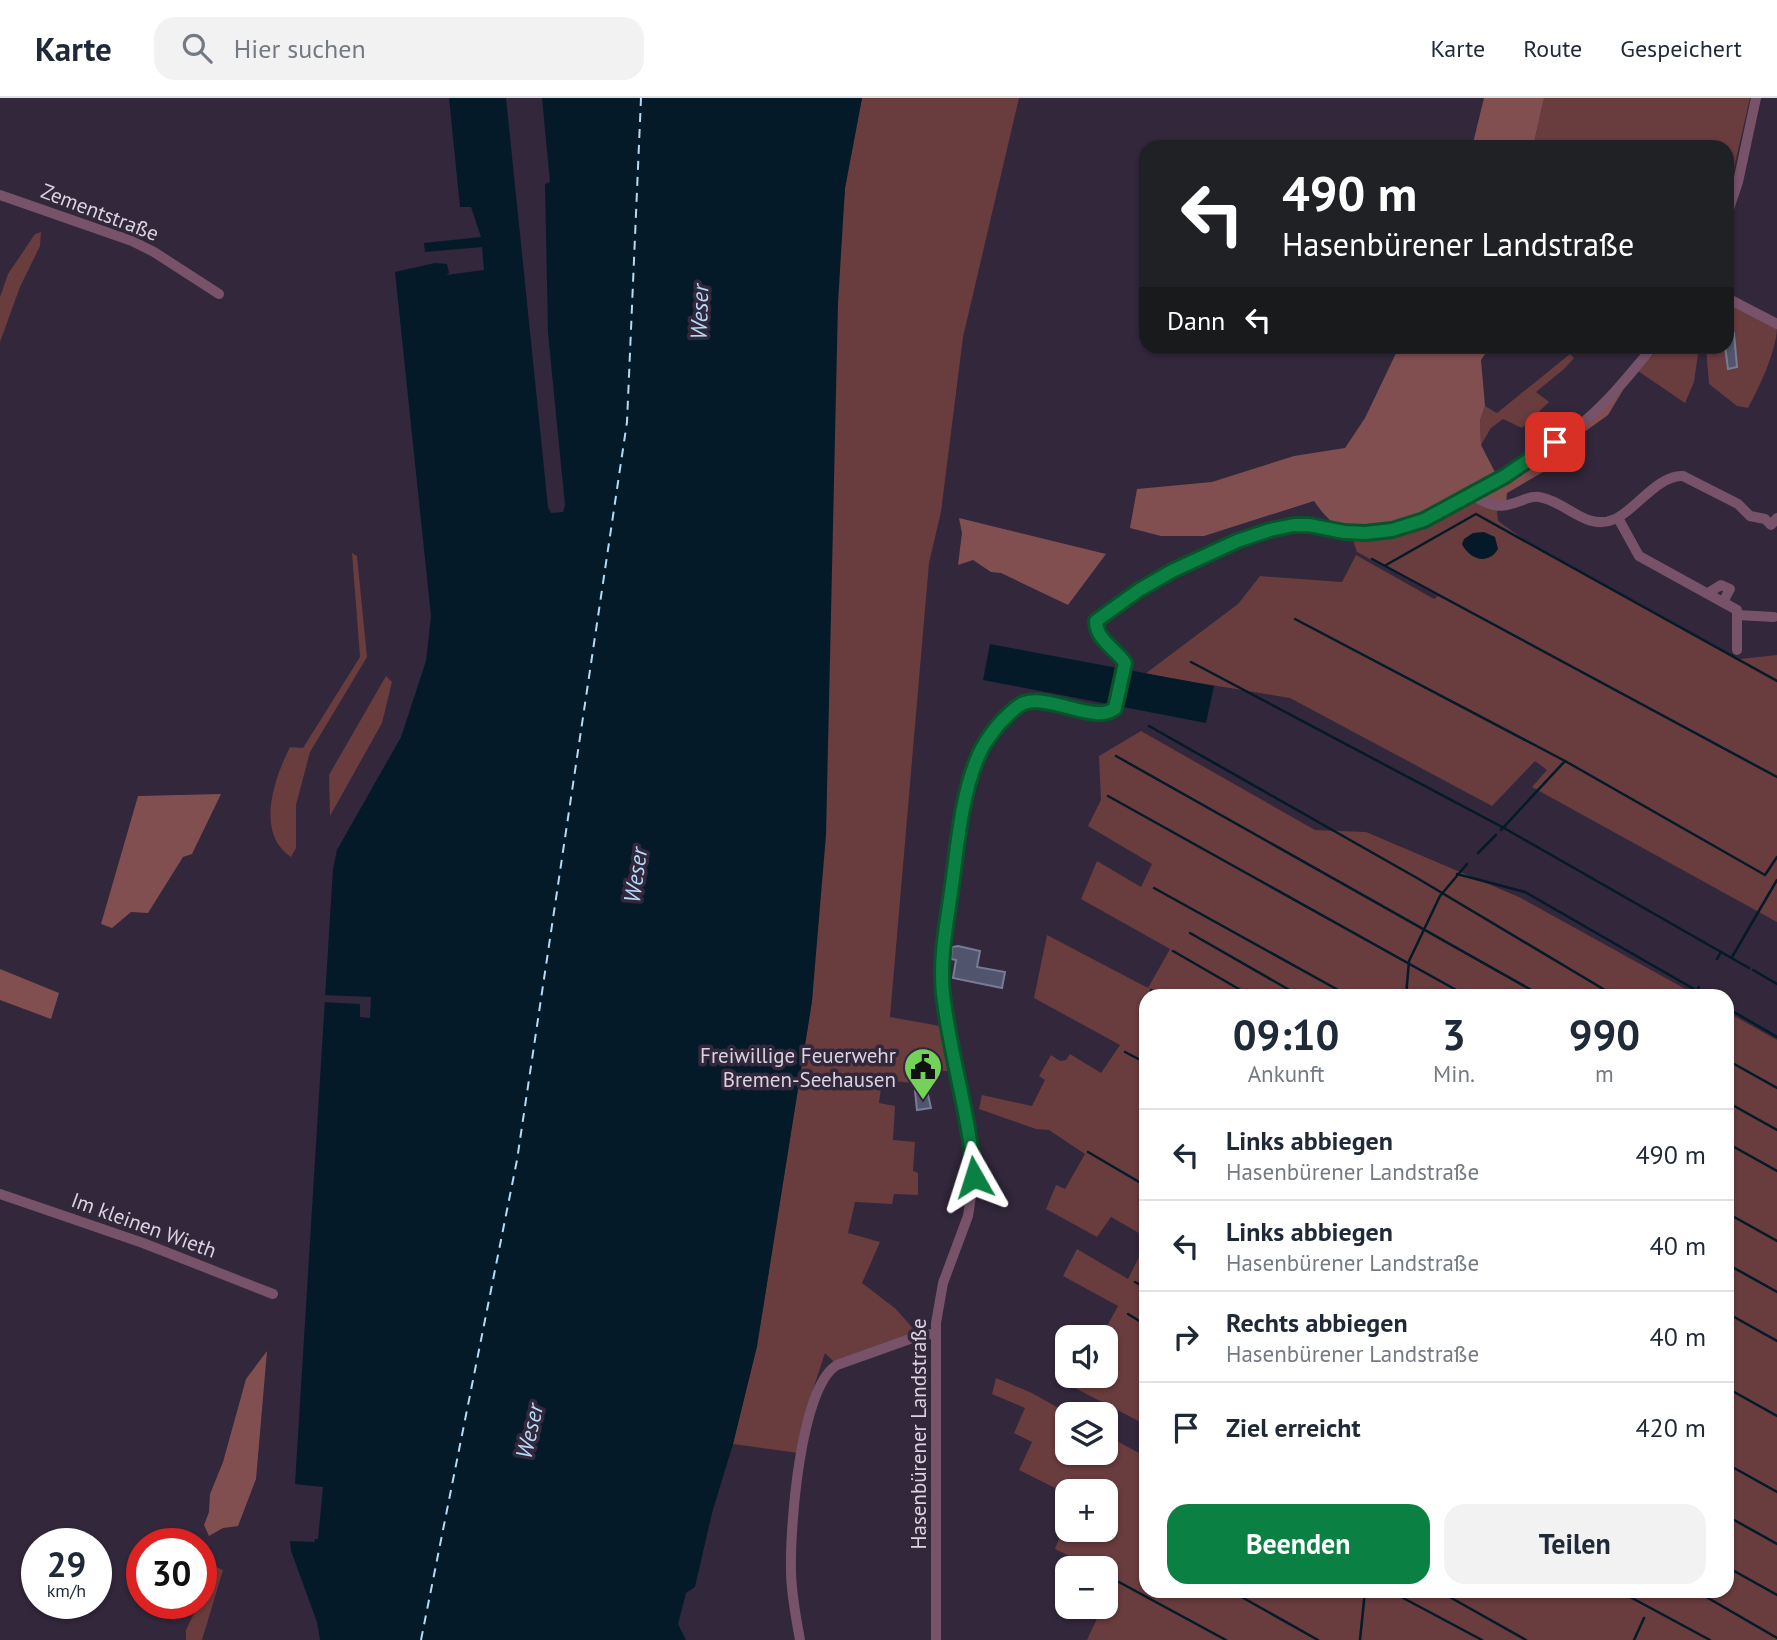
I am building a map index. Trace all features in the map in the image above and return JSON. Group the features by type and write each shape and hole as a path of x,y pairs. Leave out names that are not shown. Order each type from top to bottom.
{"street":[{"path":"1734,195 1756,98"},
{"name":"Zementstraße","path":"0,195 132,241 219,294"},
{"path":"1734,302 1777,324"},
{"name":"Hasenbürener Landstraße","path":"936,1640 935,1334 943,1283 973,1196 971,1147 948,1032 942,967 962,818 973,769 986,741 1021,703 1051,702 1100,715 1111,712 1115,708 1125,663 1100,636 1096,621 1139,590 1198,557 1237,541 1294,525 1325,527 1344,532 1392,530 1424,520 1505,476 1587,419 1647,354"},
{"path":"1472,495 1497,507 1539,497 1598,522 1618,518 1634,503 1674,475 1683,476 1738,504 1750,516 1765,519 1775,525"},
{"path":"1618,518 1639,556 1737,610 1737,650"},
{"path":"1737,615 1774,617"},
{"name":"Im kleinen Wieth","path":"0,1194 143,1243 273,1294"},
{"path":"800,1640 791,1570 799,1459 819,1387 829,1370 837,1365 921,1335 935,1334"}],"shaded area":[{"path":"862,98 1019,98 963,337 941,512 929,563 890,1017 940,1026 948,1071 928,1071 924,1084 882,1080 879,1103 895,1106 893,1140 915,1142 913,1171 918,1173 918,1195 894,1194 892,1204 855,1202 848,1233 880,1242 862,1283 896,1309 916,1332 834,1362 825,1353 803,1420 798,1453 733,1444 757,1346 812,1001 835,304 845,188"},
{"path":"1484,98 1544,98 1535,140 1474,140"},
{"path":"1544,98 1750,98 1734,168 1734,140 1535,140"},
{"path":"41,232 40,246 20,287 0,342 0,297 8,274 35,234"},
{"path":"1734,307 1777,327 1771,357 1748,408 1737,406 1709,384 1707,354 1734,354"},
{"path":"1396,354 1485,354 1481,360 1485,406 1480,420 1481,445 1497,476 1416,518 1369,530 1349,529 1332,522 1314,501 1204,536 1161,536 1130,528 1137,489 1212,482 1294,456 1345,448 1365,418"},
{"path":"1570,354 1574,358 1536,392 1549,402 1522,428 1503,419 1491,428 1481,445 1480,420 1485,406 1497,413"},
{"path":"1654,354 1698,354 1694,382 1685,403 1638,371"},
{"path":"1622,385 1623,390 1608,415 1569,443 1550,468 1507,493 1506,503 1489,502 1485,495 1487,490 1501,482"},
{"path":"1474,502 1497,511 1498,521 1526,541 1730,654 1740,659 1777,655 1777,922 1532,787 1547,770 1535,761 1492,806 1290,698 1145,674 1238,604 1260,576 1342,582 1356,555 1434,599 1438,596 1357,552 1352,537 1407,531"},
{"path":"959,518 1106,554 1068,605 1001,573 991,572 973,560 958,565 962,533"},
{"path":"352,553 357,556 367,657 310,752 296,805 296,848 291,857 280,847 273,834 271,805 274,790 290,747 303,748 360,657"},
{"path":"386,676 392,682 382,723 330,816 329,775"},
{"path":"1141,731 1315,830 1366,832 1519,897 1685,989 1139,989 1139,1233 1111,1217 1097,1237 1046,1209 1056,1185 1065,1189 1085,1154 1049,1130 1036,1129 979,1109 982,1095 1032,1106 1045,1080 1039,1076 1051,1055 1060,1061 1066,1060 1070,1054 1101,1073 1120,1045 1034,998 1047,935 1148,988 1170,949 1081,899 1097,861 1141,887 1152,864 1088,826 1101,800 1099,756"},
{"path":"221,794 192,854 183,857 148,913 131,912 112,928 101,924 138,796"},
{"path":"0,969 59,993 51,1019 0,1000"},
{"path":"1734,1016 1777,1040 1777,1640 1087,1640 1097,1619 1118,1619 1118,1556 1069,1556 1055,1549 1058,1542 1118,1542 1118,1479 1055,1479 1055,1488 1019,1470 1032,1442 1014,1433 1025,1408 992,1394 996,1378 1055,1406 1055,1465 1118,1465 1118,1442 1139,1453 1139,1598 1734,1598"},
{"path":"1077,1249 1128,1279 1139,1257 1139,1421 1118,1410 1118,1402 1102,1402 1075,1388 1118,1388 1118,1325 1108,1325 1118,1306 1063,1276"},
{"path":"267,1351 256,1479 238,1526 217,1531 217,1528 205,1528 204,1525 209,1512 210,1494 223,1462 246,1379"},
{"path":"217,1567 223,1570 217,1590"},
{"path":"191,1619 208,1619 202,1640 186,1640 186,1630"}],"water":[{"name":"Weser","path":"449,98 506,98 548,507 551,513 563,512 565,505 548,333 545,184 550,182 542,98 862,98 845,188 838,303 826,835 812,1001 757,1346 695,1587 686,1593 678,1624 686,1640 320,1640 317,1622 291,1551 290,1541 314,1542 318,1539 323,1487 295,1484 333,869 337,850 401,737 426,661 431,616 395,272 435,263 447,264 449,273 446,275 484,270 482,247 425,252 424,243 481,237 471,207 460,207"},
{"path":"1484,532 1495,537 1498,549 1484,559 1469,554 1462,544 1464,539 1473,533"},
{"path":"990,644 1214,686 1206,723 983,680"}],"pier":[{"path":"321,995 371,997 370,1018 360,1017 360,1004 321,1002"}],"building":[{"path":"1734,333 1737,367 1728,369 1726,354 1734,354"},
{"path":"952,947 980,951 977,967 1005,972 1002,988 953,978 956,960 951,959"},
{"name":"Freiwillige Feuerwehr Bremen-Seehausen","path":"926,1086 931,1108 917,1110 915,1091 918,1091 917,1087"}],"waterway":[{"path":"1386,565 1476,514 1777,681"},
{"path":"1372,559 1777,777"},
{"path":"1295,619 1565,761"},
{"path":"1191,662 1504,828 1749,968"},
{"path":"1149,726 1417,878 1603,989"},
{"path":"1116,756 1530,989"},
{"path":"1501,830 1565,761 1765,875 1777,857"},
{"path":"1108,796 1454,989"},
{"path":"1478,853 1496,835"},
{"path":"1407,989 1409,961 1440,896 1467,864"},
{"path":"1457,874 1525,892 1694,989"},
{"path":"1732,957 1777,880"},
{"path":"1154,888 1336,989"},
{"path":"1190,933 1288,989"},
{"path":"1173,951 1239,989"},
{"path":"1717,959 1721,952"},
{"path":"1753,970 1777,984"},
{"path":"1734,1012 1777,1037"},
{"path":"1125,1052 1139,1059"},
{"path":"1734,1064 1777,1088"},
{"path":"1734,1106 1777,1130"},
{"path":"1734,1147 1777,1171"},
{"path":"1088,1152 1139,1182"},
{"path":"1734,1217 1777,1241"},
{"path":"1734,1268 1777,1292"},
{"path":"1135,1282 1139,1284"},
{"path":"1128,1314 1139,1321"},
{"path":"1734,1317 1777,1341"},
{"path":"1734,1392 1777,1416"},
{"path":"1734,1468 1777,1492"},
{"path":"1734,1520 1777,1544"},
{"path":"1734,1571 1777,1595"},
{"path":"1118,1582 1139,1593"},
{"path":"1148,1598 1226,1640"},
{"path":"1243,1598 1318,1640"},
{"path":"1360,1640 1364,1598"},
{"path":"1403,1598 1482,1640"},
{"path":"1451,1598 1526,1640"},
{"path":"1632,1598 1710,1640"},
{"path":"1708,1598 1777,1638"},
{"path":"1634,1640 1644,1618"}],"ferry route":[{"path":"421,1640 517,1160 627,422 641,98"}],"place":[{"name":"Freiwillige Feuerwehr Bremen-Seehausen","path":"923,1101"}],"route":[{"path":"974,1177 971,1147 948,1032 942,967 962,818 973,769 986,741 1021,703 1051,702 1100,715 1111,712 1115,708 1125,663 1100,636 1096,621 1139,590 1198,557 1237,541 1294,525 1365,533 1408,526 1440,513 1472,495 1555,442"}]}
